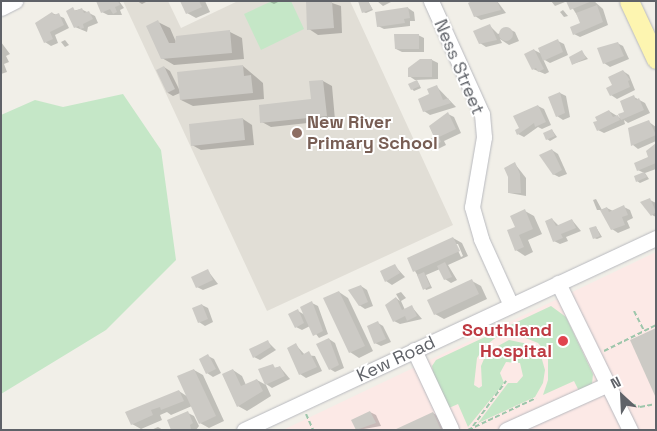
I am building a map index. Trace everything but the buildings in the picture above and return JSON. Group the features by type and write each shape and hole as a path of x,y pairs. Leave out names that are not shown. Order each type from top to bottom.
{"main road":[{"path":"629,1 650,30 656,59"}],"street":[{"name":"Ness Street","path":"431,1 482,114 484,137 472,207 481,239 511,305"},
{"name":"Kew Road","path":"244,430 656,238"},
{"path":"558,283 606,385 630,430"},
{"path":"414,350 450,428"},
{"path":"506,430 606,385"}],"path":[{"path":"634,311 644,331"},
{"path":"604,351 656,325"},
{"path":"472,428 506,382"},
{"path":"468,430 536,398"},
{"path":"628,401 637,407 656,404"},
{"path":"306,414 313,430"}],"shaded area":[{"name":"New River Primary School","path":"123,1 168,1 181,28 238,1 350,1 453,225 267,311"},
{"name":"Southland Hospital","path":"656,252 656,430 283,430"}],"green space":[{"path":"272,1 291,1 304,29 261,50 244,14"},
{"path":"123,94 161,150 176,260 106,330 1,394 1,115 35,100 63,107"},
{"path":"551,306 566,317 593,374 592,384 579,391 574,381 543,395 548,380 548,354 538,343 523,337 498,336 485,346 477,358 474,385 479,388 482,386 481,366 487,352 509,340 528,344 541,356 545,370 543,383 535,397 478,423 508,383 517,383 523,376 520,363 506,362 500,373 504,383 468,427 458,404 449,408 434,378 432,366 436,360"}],"place":[{"name":"New River Primary School","path":"297,133"},
{"name":"Southland Hospital","path":"563,341"}]}
